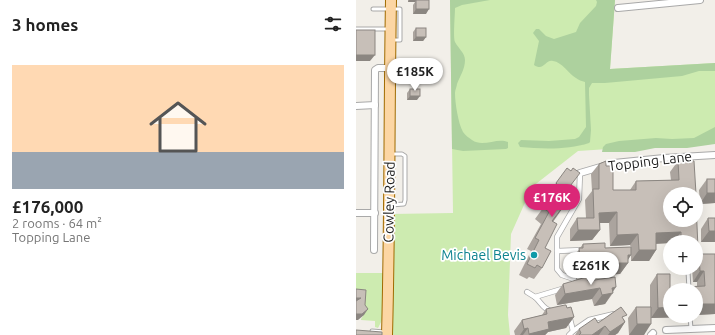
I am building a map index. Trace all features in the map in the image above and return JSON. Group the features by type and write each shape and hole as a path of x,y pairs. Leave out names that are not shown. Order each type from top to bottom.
{"main road":[{"name":"Cowley Road","path":"387,333 390,204 391,4"}],"street":[{"path":"618,8 699,0"},
{"name":"Cowley Road","path":"374,250 375,70 378,68 390,68"},
{"path":"356,106 375,105"},
{"name":"Topping Lane","path":"574,285 574,279 562,275 557,269 557,237 579,199 580,173 614,163 715,155"},
{"path":"356,213 375,213"},
{"path":"374,232 389,232"},
{"path":"557,251 589,249"},
{"path":"535,297 574,285 582,285"},
{"path":"527,292 540,301 548,311 555,312"},
{"path":"562,313 569,314 571,333 589,320 614,314"},
{"path":"666,330 715,328"}],"lane":[{"path":"373,8 391,4 400,9 400,40 390,40"},
{"path":"356,29 391,29"},
{"path":"390,154 402,154 405,156 405,203 390,204"},
{"path":"691,323 691,329"},
{"path":"372,331 387,333"}],"green space":[{"path":"450,0 615,0 610,69 715,63 715,130 685,144 578,151 532,187 511,234 508,315 510,335 387,335 391,214 453,213"},
{"path":"450,0 490,0 462,5 455,8 454,39 464,55 465,60 455,91 457,112 463,132 472,140 481,143 499,141 508,142 508,148 506,149 463,151 452,149"},
{"path":"596,0 615,0 610,69 715,63 715,71 699,71 682,76 592,83 589,88 591,130 589,143 564,148 520,147 518,143 521,140 549,141 575,139 579,137 586,127 585,82 577,79 562,66 553,61 550,61 540,67 534,65 539,41 533,33 536,29 539,29 546,36 554,39 576,32 580,23 596,6"},
{"path":"715,127 715,144 687,148 655,148 635,152 602,152 603,147 606,144 619,141 656,138 694,138"},
{"path":"356,273 383,273 383,318 378,328 375,327 375,321 361,320 363,313 356,294"}],"building":[{"path":"416,0 429,0 429,9 416,9"},
{"path":"416,28 426,28 426,37 416,37"},
{"path":"356,30 375,30 375,55 356,55"},
{"path":"410,89 420,89 420,96 410,96"},
{"path":"606,161 606,166 613,166 613,190 636,190 636,181 679,180 678,161 694,161 696,187 663,187 663,227 697,227 697,235 681,235 681,232 656,233 656,250 639,250 638,234 617,235 617,212 599,213 600,230 578,230 577,218 594,218 593,189 599,189 599,164"},
{"path":"567,168 571,171 573,168 580,173 564,194 569,199 552,221 557,224 545,248 551,251 542,268 537,265 535,268 527,264 539,240 535,238 549,212 543,208 559,186 556,183"},
{"path":"707,179 715,179 715,193 707,193"},
{"path":"708,218 715,218 715,231 709,231"},
{"path":"605,243 605,248 631,247 631,255 628,255 628,263 608,263 608,255 580,256 579,248 583,248 583,244"},
{"path":"703,254 715,254 715,304 703,304 703,286 705,286"},
{"path":"657,274 670,275 670,283 663,283 663,308 658,308"},
{"path":"587,277 588,281 615,277 616,287 612,288 613,293 602,295 600,288 565,294 563,284"},
{"path":"356,289 366,290 365,305 368,309 362,314 356,314 356,301 361,298 356,298"},
{"path":"566,305 567,308 571,307 574,317 548,322 549,329 529,334 528,328 524,329 522,320 547,314 546,309"},
{"path":"621,307 627,315 622,317 625,322 610,332 605,326 592,335 579,335 581,333 579,329 595,318 598,323"},
{"path":"636,307 651,307 651,324 637,324"},
{"path":"356,330 382,332 382,335 356,335"}],"place":[{"name":"Michael Bevis","path":"534,255"}]}
